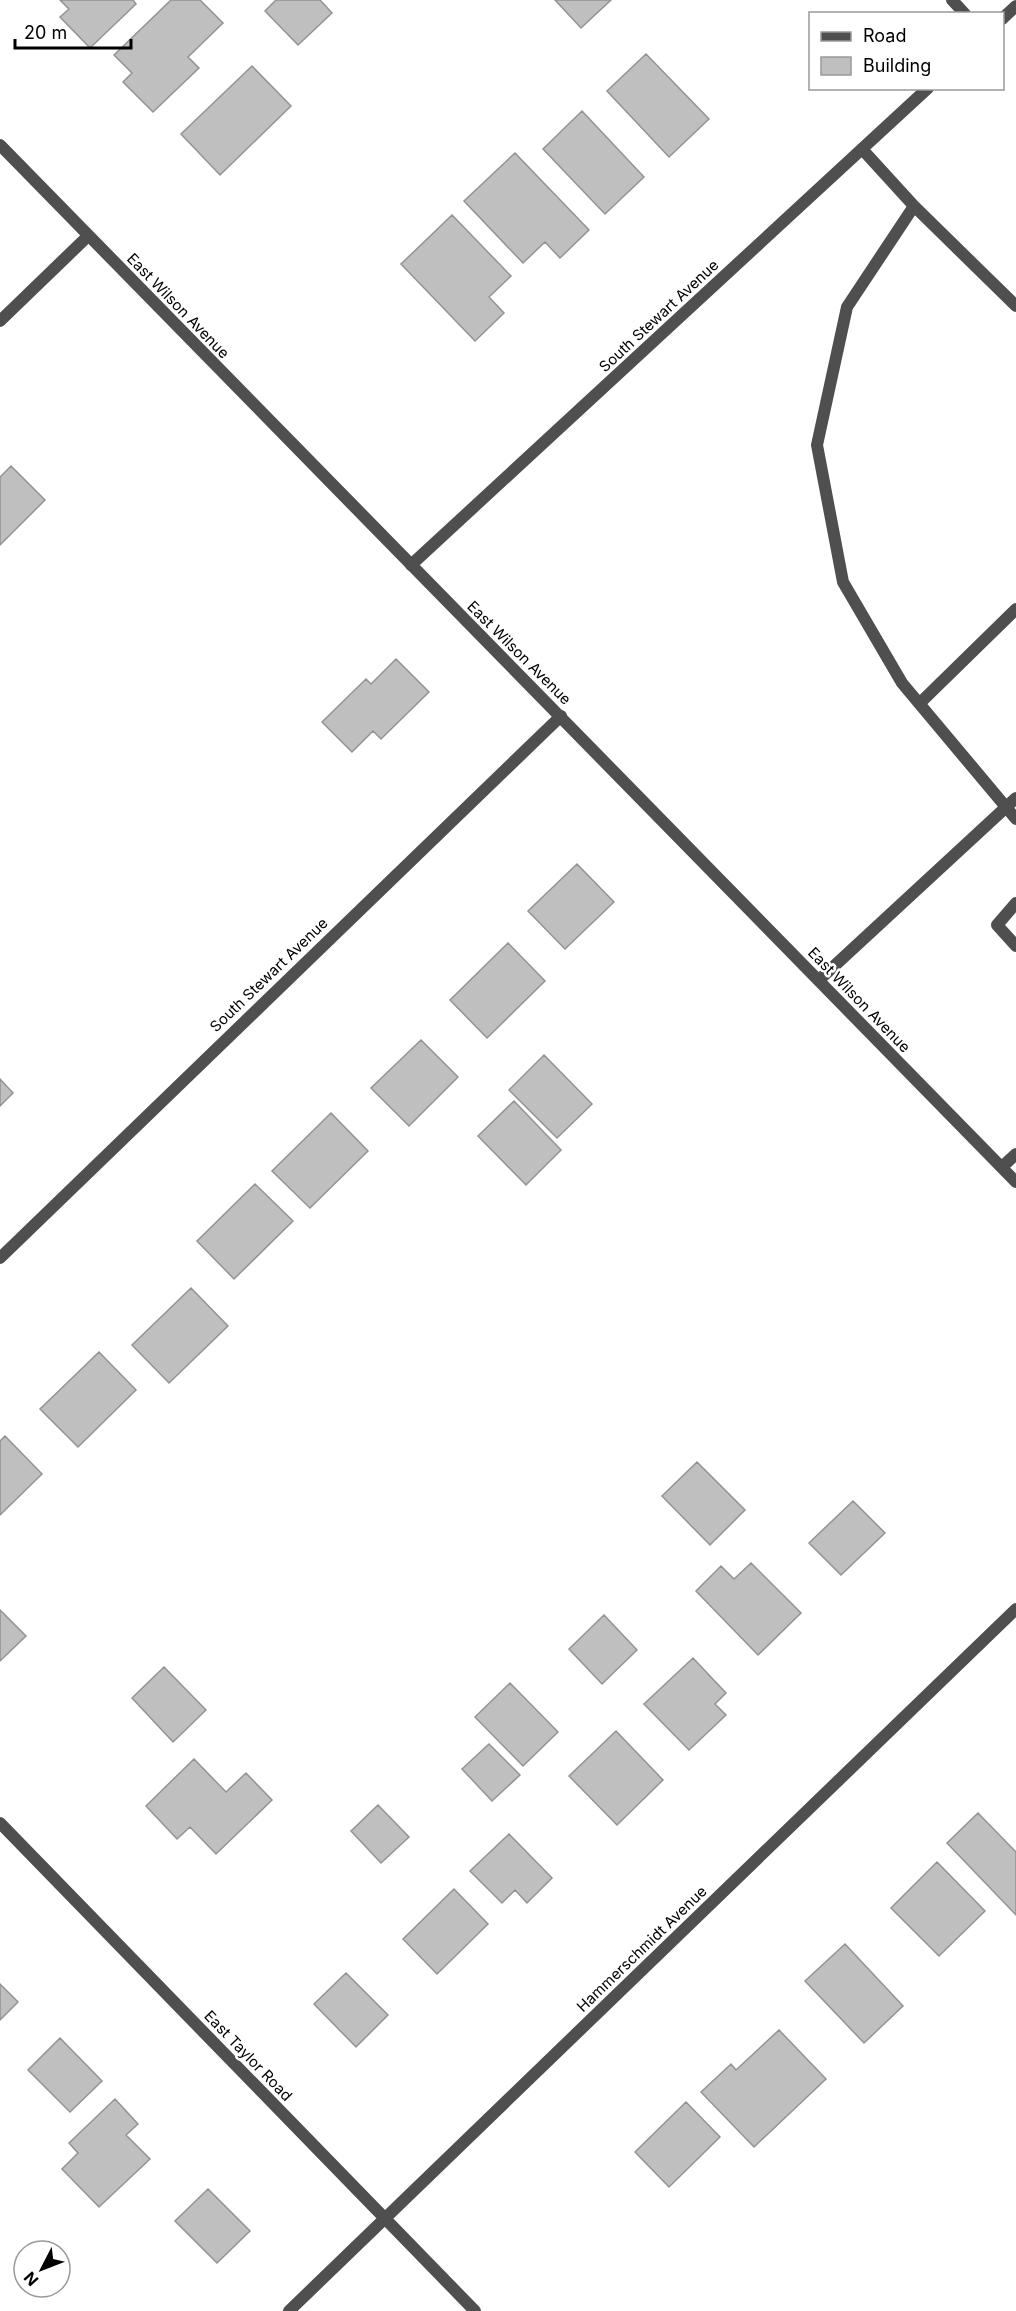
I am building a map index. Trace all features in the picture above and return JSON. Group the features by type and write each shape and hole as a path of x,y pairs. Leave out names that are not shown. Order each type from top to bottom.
{"street":[{"path":"952,0 963,12"},
{"path":"1004,17 1016,6"},
{"name":"South Stewart Avenue","path":"411,566 926,90"},
{"name":"East Wilson Avenue","path":"0,145 1016,1182"},
{"path":"862,149 914,206 1016,306"},
{"path":"914,206 847,307 817,445 843,582 902,683 1016,819"},
{"path":"0,321 88,236"},
{"path":"920,703 1016,609"},
{"name":"South Stewart Avenue","path":"0,1258 561,716"},
{"path":"819,980 1016,798"},
{"path":"1016,903 997,926 1016,946"},
{"path":"1002,1167 1016,1154"},
{"name":"Hammerschmidt Avenue","path":"289,2311 1016,1609"},
{"name":"East Taylor Road","path":"0,1823 475,2311"}],"building":[{"path":"60,0 133,0 136,4 90,48 60,17 69,9"},
{"path":"171,0 200,0 223,23 188,57 199,68 153,112 123,82 132,73 114,55"},
{"path":"276,0 320,0 332,13 298,45 265,11"},
{"path":"555,0 611,0 581,28"},
{"path":"646,54 709,119 669,157 607,91"},
{"path":"252,66 291,106 220,175 181,134"},
{"path":"582,111 644,177 605,214 543,149"},
{"path":"515,153 589,230 560,258 545,242 523,263 464,201"},
{"path":"452,215 511,276 489,297 504,313 475,341 401,264"},
{"path":"11,466 45,500 0,545 0,477"},
{"path":"396,659 429,692 381,739 373,731 352,752 322,722 366,679 371,684"},
{"path":"577,864 614,902 565,949 528,911"},
{"path":"508,943 545,981 487,1038 450,1000"},
{"path":"421,1040 458,1077 409,1126 371,1088"},
{"path":"544,1055 592,1104 557,1138 509,1090"},
{"path":"0,1079 13,1093 0,1106"},
{"path":"514,1101 561,1150 526,1185 478,1136"},
{"path":"331,1113 368,1151 310,1208 272,1171"},
{"path":"255,1184 293,1221 234,1279 197,1241"},
{"path":"191,1288 228,1326 169,1383 132,1345"},
{"path":"99,1352 136,1390 78,1447 40,1409"},
{"path":"5,1436 42,1474 0,1515 0,1441"},
{"path":"697,1462 745,1510 710,1545 662,1496"},
{"path":"853,1501 885,1533 841,1575 809,1543"},
{"path":"751,1563 801,1613 758,1655 696,1591 721,1566 734,1579"},
{"path":"0,1610 26,1636 0,1661"},
{"path":"604,1615 637,1650 602,1684 569,1649"},
{"path":"693,1658 726,1693 715,1704 726,1715 689,1750 644,1704"},
{"path":"164,1667 206,1710 173,1742 132,1698"},
{"path":"510,1683 558,1732 523,1766 475,1717"},
{"path":"616,1731 663,1780 617,1825 569,1776"},
{"path":"489,1744 520,1775 492,1801 462,1769"},
{"path":"194,1759 226,1792 246,1773 272,1800 216,1854 190,1827 177,1839 146,1806"},
{"path":"378,1805 409,1837 381,1863 351,1831"},
{"path":"978,1813 1016,1852 1016,1915 947,1843"},
{"path":"509,1834 552,1878 527,1903 515,1890 502,1903 470,1871"},
{"path":"937,1862 985,1911 939,1956 891,1908"},
{"path":"454,1889 488,1924 437,1974 403,1939"},
{"path":"845,1944 903,2006 864,2043 805,1981"},
{"path":"346,1973 388,2015 356,2047 314,2004"},
{"path":"0,1984 18,2002 0,2020"},
{"path":"779,2030 826,2079 754,2147 701,2092 731,2064 736,2070"},
{"path":"60,2038 102,2081 70,2112 28,2070"},
{"path":"115,2099 138,2124 126,2135 150,2159 99,2207 62,2169 78,2153 69,2143"},
{"path":"686,2102 720,2137 669,2187 635,2152"},
{"path":"208,2189 250,2231 217,2263 175,2221"}]}
